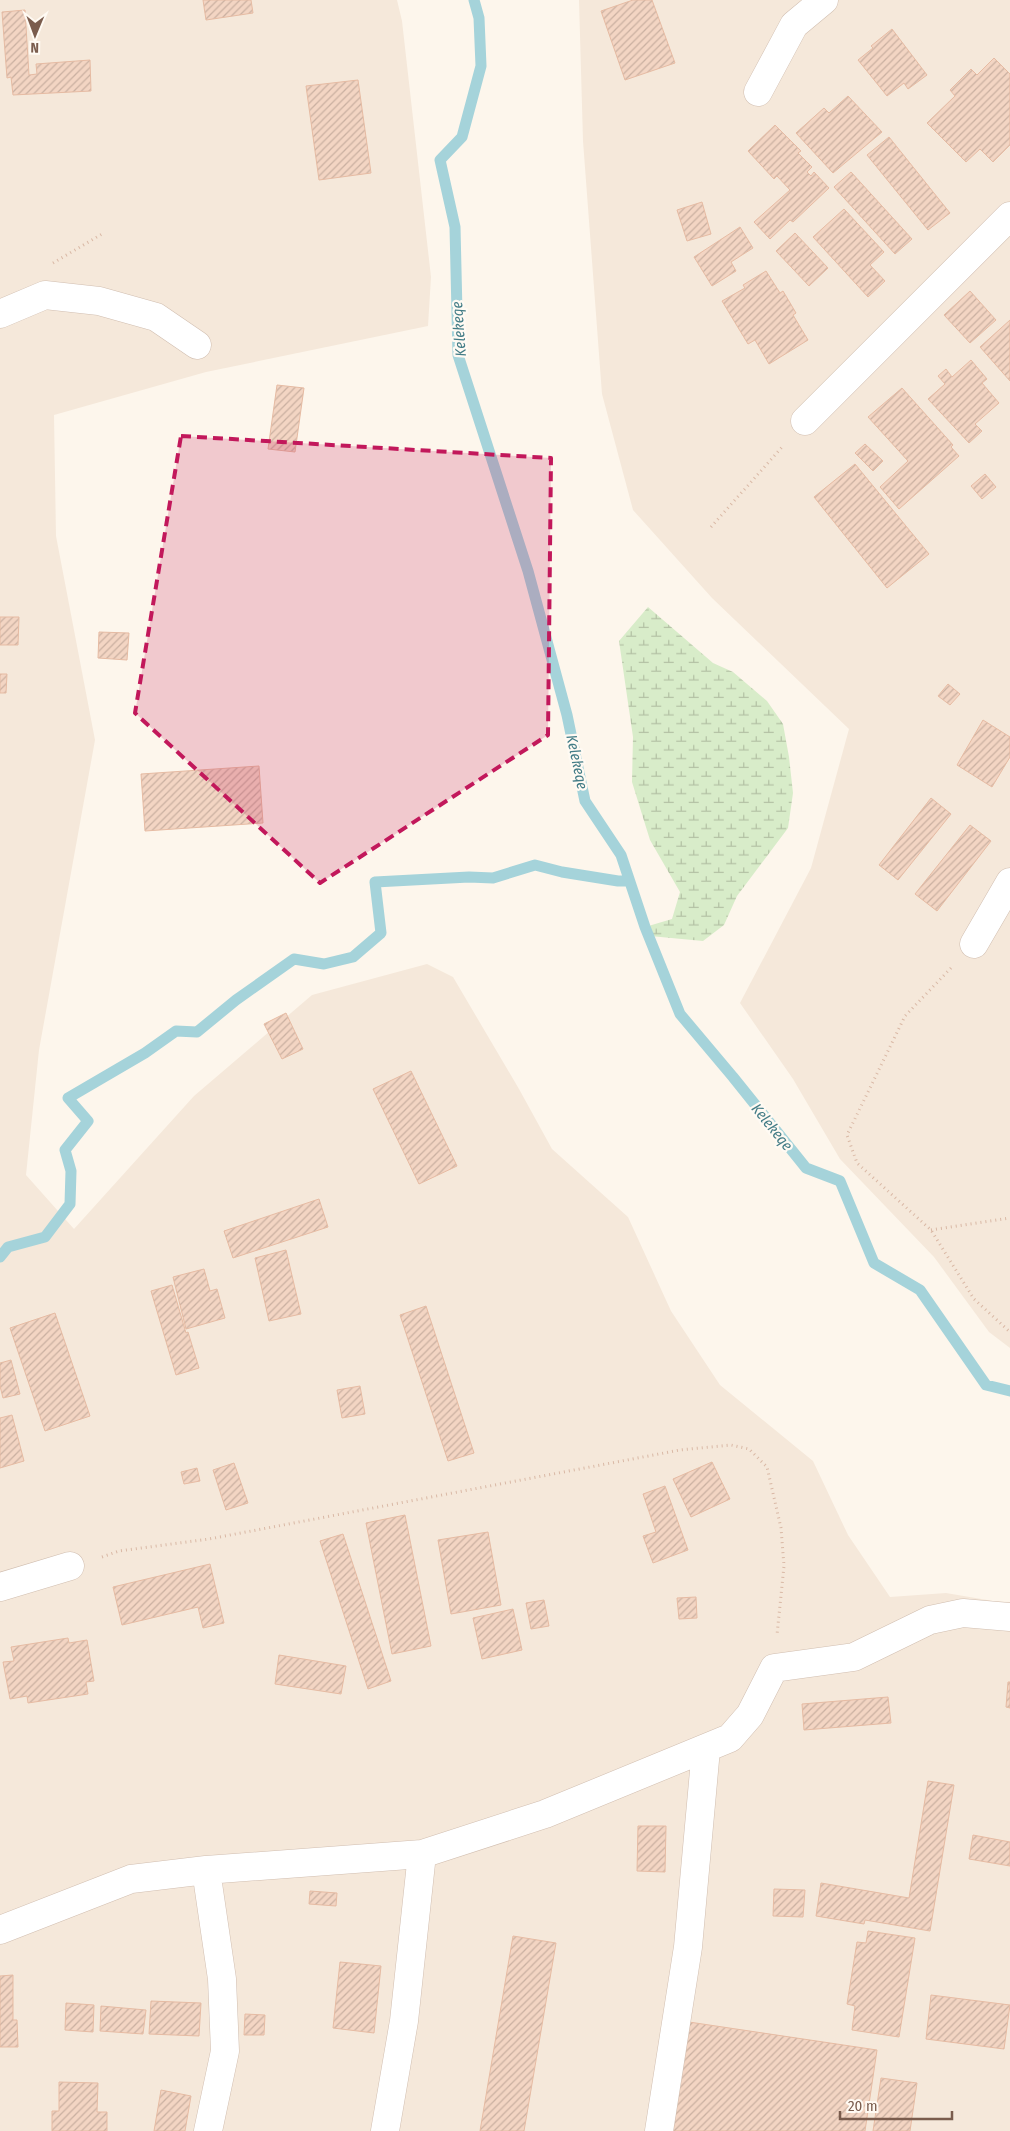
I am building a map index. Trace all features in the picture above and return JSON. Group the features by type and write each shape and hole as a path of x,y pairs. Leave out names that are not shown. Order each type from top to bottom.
{"street":[{"path":"758,92 794,25 824,0"},
{"path":"805,421 1010,216"},
{"path":"0,314 45,295 99,301 156,317 197,345"},
{"path":"974,944 1010,882"},
{"path":"0,1587 70,1566"},
{"path":"0,1930 132,1879 206,1870 422,1854 545,1814 730,1738 750,1715 774,1668 854,1658 930,1620 963,1613 1010,1617"},
{"path":"659,2131 688,1947 706,1749"},
{"path":"385,2131 404,2021 422,1854"},
{"path":"206,1870 222,1979 225,2051 208,2131"}],"path":[{"path":"45,295 53,261 102,234"},
{"path":"711,527 805,421"},
{"path":"974,944 905,1016 847,1134 857,1163 931,1230 974,1299 1010,1332"},
{"path":"931,1230 1010,1218"},
{"path":"70,1566 119,1551 209,1539 680,1450 731,1445 748,1449 767,1467 781,1528 784,1566 774,1668"}],"highlighted area":[{"path":"181,436 551,458 548,735 320,883 135,713"}],"shaded area":[{"path":"0,0 397,0 402,21 431,277 428,326 206,372 54,415 56,536 95,740 39,1050 26,1175 74,1229 194,1096 312,995 427,964 453,977 552,1149 628,1217 671,1311 720,1385 813,1461 848,1535 890,1597 946,1593 1010,1602 1010,2131 0,2131"},
{"path":"579,0 1010,0 1010,1348 989,1332 934,1257 840,1159 793,1079 740,1003 811,868 849,729 712,598 633,510 602,394 583,141"}],"green space":[{"path":"648,607 713,663 733,672 767,701 783,724 789,757 793,793 788,828 737,896 724,925 703,941 650,936 645,927 672,919 680,892 650,840 632,782 633,737 619,641"}],"building":[{"path":"203,0 251,0 253,13 206,20"},
{"path":"633,0 652,0 675,63 625,80 601,11"},
{"path":"25,10 29,75 37,74 36,64 90,60 91,91 13,95 11,77 7,78 2,12"},
{"path":"892,29 927,75 908,89 904,83 887,96 858,60 873,48 871,46"},
{"path":"994,58 1010,74 1010,145 993,162 980,149 966,162 927,123 955,96 950,90 971,69 977,75"},
{"path":"358,80 371,173 319,180 306,86"},
{"path":"848,96 882,132 833,173 796,133 824,108 829,113"},
{"path":"775,125 801,151 798,153 812,167 807,172 811,176 814,172 829,188 793,222 790,220 770,239 754,222 790,190 777,176 774,179 748,151"},
{"path":"889,137 950,213 928,230 867,155"},
{"path":"851,172 912,239 895,254 834,187"},
{"path":"702,202 711,234 687,241 677,210"},
{"path":"844,209 884,252 870,265 885,281 868,297 813,237"},
{"path":"740,227 753,248 731,262 736,271 712,286 694,257"},
{"path":"795,233 828,268 809,286 776,251"},
{"path":"766,271 780,293 783,291 796,313 793,315 808,340 769,364 755,340 748,344 722,301 745,288 743,285"},
{"path":"970,291 996,320 970,343 944,315"},
{"path":"1010,320 1010,381 980,347"},
{"path":"971,360 987,379 982,383 999,403 975,424 982,431 969,443 928,399 945,384 938,376 946,369 952,377"},
{"path":"277,385 304,388 295,452 268,449"},
{"path":"902,388 953,445 951,447 959,456 899,509 880,487 908,461 868,417"},
{"path":"865,444 883,461 873,471 855,453"},
{"path":"855,464 929,554 887,588 814,497"},
{"path":"985,474 996,487 982,499 971,486"},
{"path":"0,617 19,617 18,645 0,645"},
{"path":"99,632 129,633 127,660 98,658"},
{"path":"0,674 7,674 6,693 0,693"},
{"path":"948,684 960,694 950,705 938,696"},
{"path":"983,720 1010,737 1010,757 992,787 957,765"},
{"path":"259,766 263,823 145,831 141,774"},
{"path":"931,798 951,814 898,880 879,865"},
{"path":"970,825 991,841 937,911 915,894"},
{"path":"286,1013 303,1049 282,1059 264,1024"},
{"path":"411,1071 457,1166 419,1184 373,1089"},
{"path":"319,1199 328,1227 233,1258 224,1231"},
{"path":"286,1250 301,1314 269,1321 255,1258"},
{"path":"204,1269 210,1291 217,1289 225,1318 186,1329 173,1277"},
{"path":"172,1285 186,1333 188,1332 199,1368 176,1375 151,1291"},
{"path":"426,1306 474,1453 448,1461 400,1315"},
{"path":"55,1313 90,1416 45,1431 10,1328"},
{"path":"11,1360 20,1394 3,1398 0,1386 0,1363"},
{"path":"360,1386 365,1414 342,1418 337,1390"},
{"path":"12,1415 24,1461 0,1468 0,1418"},
{"path":"712,1462 730,1499 691,1517 673,1479"},
{"path":"234,1463 248,1503 226,1510 213,1470"},
{"path":"197,1468 200,1481 184,1484 181,1472"},
{"path":"665,1486 688,1550 653,1563 643,1536 656,1532 643,1494"},
{"path":"405,1515 431,1646 392,1654 366,1523"},
{"path":"488,1532 501,1605 451,1614 438,1540"},
{"path":"343,1534 391,1681 368,1689 320,1541"},
{"path":"210,1564 224,1623 203,1628 198,1607 122,1625 113,1587"},
{"path":"696,1597 697,1618 679,1619 677,1598"},
{"path":"544,1600 549,1626 531,1629 526,1603"},
{"path":"513,1609 522,1650 482,1659 473,1618"},
{"path":"68,1638 69,1643 87,1640 94,1681 86,1682 88,1694 28,1703 27,1696 10,1699 3,1662 14,1661 11,1647"},
{"path":"279,1655 346,1666 341,1694 275,1684"},
{"path":"1008,1682 1010,1682 1010,1708 1006,1707"},
{"path":"888,1697 891,1723 804,1730 802,1704"},
{"path":"928,1781 954,1785 930,1931 865,1920 864,1924 816,1916 821,1883 909,1898"},
{"path":"638,1826 666,1826 665,1872 637,1871"},
{"path":"973,1835 1010,1842 1010,1866 969,1859"},
{"path":"774,1889 805,1890 803,1917 773,1916"},
{"path":"310,1891 337,1893 336,1906 309,1904"},
{"path":"868,1931 915,1938 899,2037 852,2030 855,2006 847,2004 857,1942 866,1943"},
{"path":"513,1936 556,1943 524,2131 480,2131"},
{"path":"340,1962 381,1966 374,2033 333,2028"},
{"path":"13,1975 13,2020 17,2020 18,2047 0,2047 0,1976"},
{"path":"931,1995 1010,2005 1004,2049 926,2039"},
{"path":"151,2001 201,2003 199,2036 149,2034"},
{"path":"66,2003 94,2005 93,2032 65,2030"},
{"path":"101,2006 146,2010 143,2034 100,2031"},
{"path":"245,2014 265,2015 264,2035 244,2035"},
{"path":"689,2022 877,2050 865,2131 673,2131"},
{"path":"881,2078 917,2083 910,2131 873,2131"},
{"path":"59,2082 98,2083 97,2112 107,2112 107,2131 52,2131 52,2111 59,2111"},
{"path":"161,2090 191,2096 185,2131 154,2131"}],"waterway":[{"name":"Kelekeqe","path":"474,0 479,18 481,66 462,137 440,160 455,227 458,355 528,571 567,715 585,801 621,855 645,927 680,1014 806,1168 840,1181 874,1263 920,1290 986,1385 1010,1391"},
{"path":"0,1257 8,1247 45,1237 70,1204 71,1171 65,1150 88,1121 68,1098 145,1053 176,1031 197,1032 236,1000 294,959 324,964 353,957 381,933 375,882 469,877 493,878 535,865 562,872 629,881"}]}
